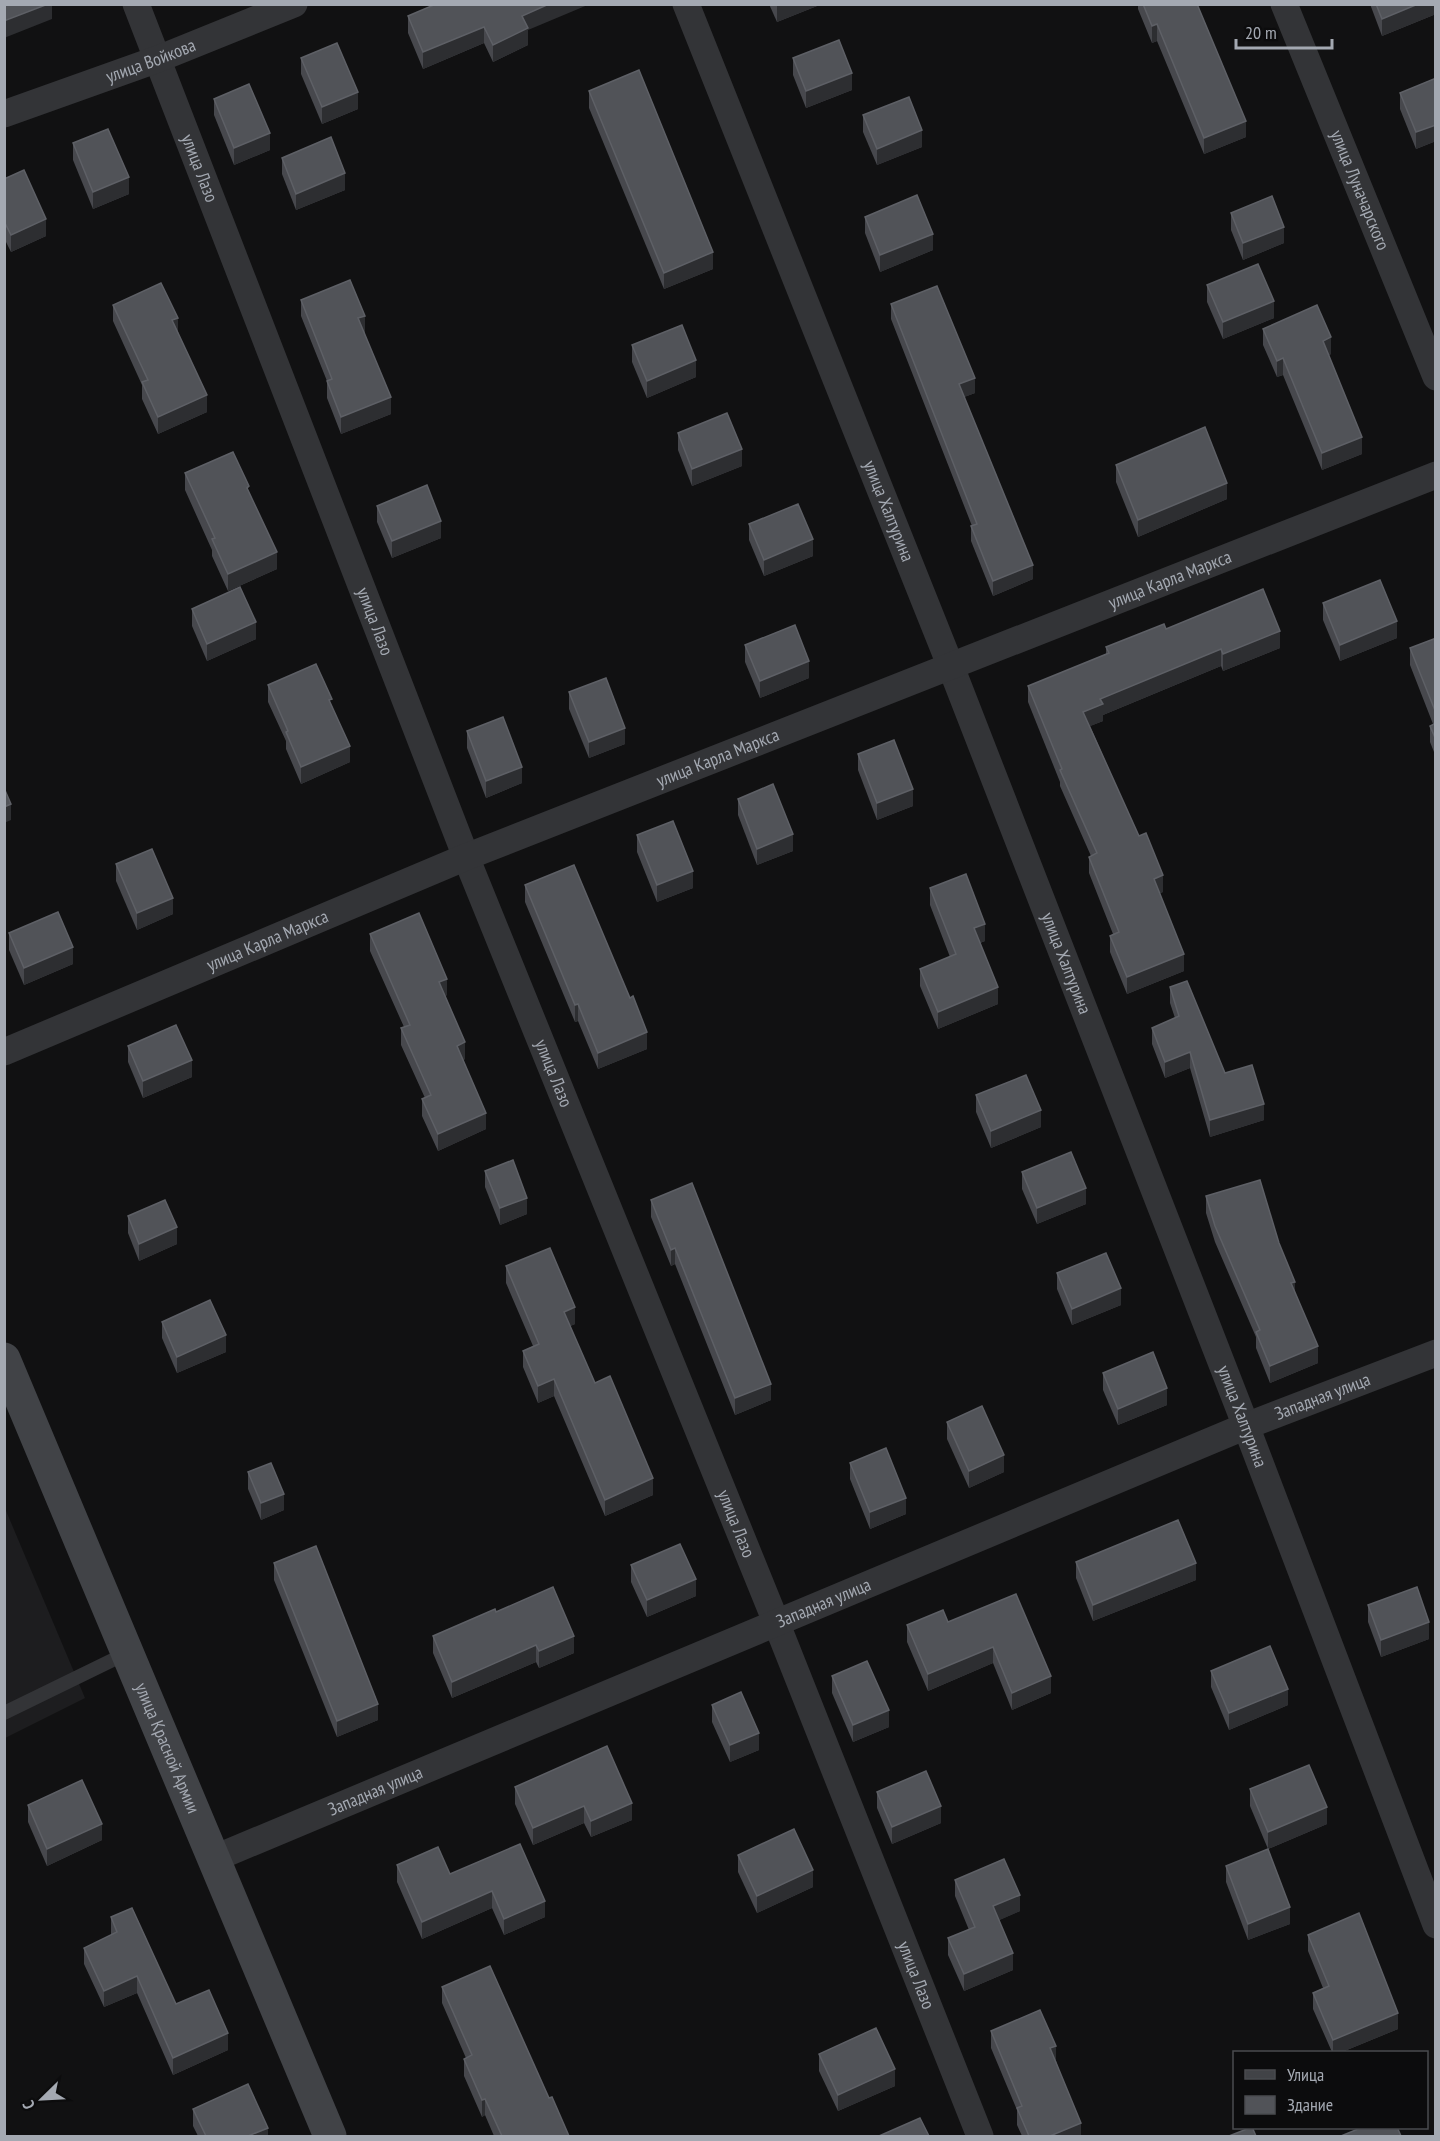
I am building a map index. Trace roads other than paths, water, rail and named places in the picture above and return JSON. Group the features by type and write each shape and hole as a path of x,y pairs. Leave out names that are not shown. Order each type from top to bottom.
{"street":[{"name":"улица Лазо","path":"136,4 466,857 776,1622 980,2136"},
{"name":"улица Войкова","path":"4,114 158,59 294,4"},
{"name":"улица Халтурина","path":"686,4 951,667 1246,1426 1436,1926"},
{"name":"улица Луначарского","path":"1284,4 1436,376"},
{"name":"улица Карла Маркса","path":"4,1052 466,857 1436,475"},
{"name":"Западная улица","path":"213,1859 1246,1426 1436,1353"},
{"name":"улица Красной Армии","path":"4,1359 330,2136"}],"lane":[{"path":"4,1713 127,1653"}]}
